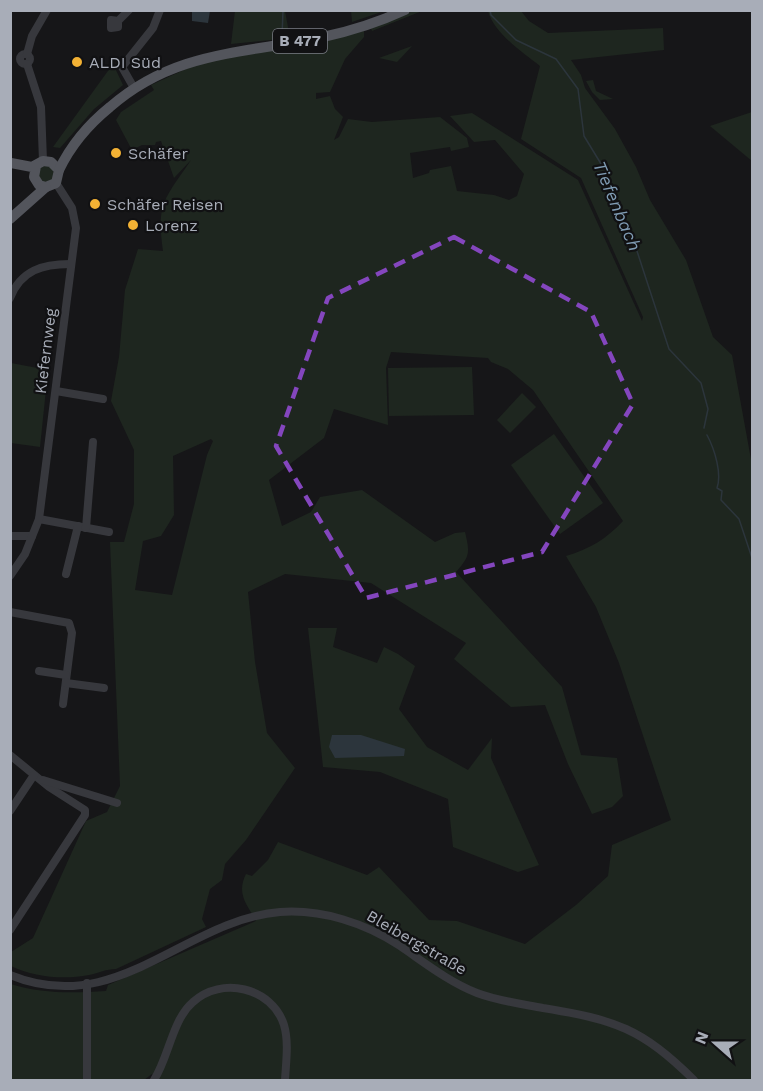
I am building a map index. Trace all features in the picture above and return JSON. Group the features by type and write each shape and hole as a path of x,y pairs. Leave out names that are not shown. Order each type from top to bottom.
{"main road":[{"name":"B 477","path":"14,215 45,173 74,146 104,111 134,88 162,72 197,59 330,36 405,10"},
{"path":"11,163 45,173"}],"street":[{"path":"45,173 41,107 21,60 47,10"},
{"path":"118,21 129,10"},
{"path":"134,88 122,67 153,28 160,10"},
{"name":"Kiefernweg","path":"10,576 25,554 35,528 56,391 75,220 72,208 45,173"},
{"path":"10,298 20,280 30,271 53,264 70,264"},
{"path":"56,391 104,399"},
{"path":"66,574 82,527 93,442"},
{"path":"10,536 35,528 82,527 109,532"},
{"path":"10,612 69,624 72,633 63,704"},
{"path":"39,671 104,688"},
{"path":"10,755 36,777 85,810 85,815 10,930"},
{"path":"36,777 117,803"},
{"path":"10,811 36,777"},
{"name":"Bleibergstraße","path":"10,975 37,984 105,981 130,973 241,921 278,912 301,912 344,919 367,928 452,981 478,994 591,1016 620,1024 654,1044 694,1080"},
{"path":"87,983 87,1080"},
{"path":"154,1080 162,1067 182,1016 192,1002 207,992 226,987 254,991 275,1008 283,1023 286,1037 285,1080"}],"highlighted area":[{"path":"454,237 591,312 633,404 542,552 366,598 276,446 328,298"}],"shaded area":[{"path":"351,10 384,10 384,11 352,22"},
{"path":"192,11 210,11 208,23 192,21"},
{"path":"235,11 285,11 290,38 231,44"},
{"path":"413,11 422,11 372,31 371,28"},
{"path":"488,11 521,11 529,21 548,33 663,28 664,50 571,60 581,75 585,88 615,129 636,167 650,200 686,260 713,337 732,355 752,465 752,1080 159,1080 152,1074 144,1080 11,1080 11,984 46,991 106,991 108,985 256,921 242,893 243,881 246,874 252,876 268,860 278,842 367,875 379,867 429,920 457,921 525,944 576,905 608,876 612,845 671,820 619,663 596,607 566,556 597,543 623,521 533,390 508,369 491,362 488,358 391,352 386,368 388,425 334,409 324,438 269,480 282,526 311,512 320,497 362,490 435,542 455,533 465,532 468,554 456,572 562,687 581,755 617,758 623,796 612,807 592,814 568,764 545,705 511,707 454,659 466,643 371,583 285,574 248,592 255,662 267,733 295,768 246,840 225,864 222,880 210,889 202,919 206,927 116,969 89,975 49,976 29,973 11,966 11,952 33,938 86,821 107,812 120,786 110,542 124,542 134,504 134,450 111,401 119,357 125,290 138,249 163,251 162,211 169,193 191,160 174,178 161,141 156,142 155,145 142,145 132,150 116,120 121,112 154,90 151,85 197,64 364,31 364,37 345,59 330,92 316,93 316,99 330,96 335,109 343,117 334,140 339,137 348,119 372,122 440,117 467,138 469,147 451,151 450,147 410,153 413,178 429,173 430,170 451,166 457,191 494,195 509,200 517,196 524,174 495,140 474,142 450,116 472,113 578,180 642,321 643,317 581,178 521,139 540,66 510,42 491,19","holes":["211,439 213,441 207,455 172,595 135,590 143,541 161,536 174,515 173,456"]},
{"path":"412,46 397,62 379,58"},
{"path":"113,64 123,85 94,109 60,148 53,147"},
{"path":"593,80 596,91 613,99 600,100 586,81"},
{"path":"752,112 752,161 710,126"},
{"path":"42,165 53,166 54,180 42,183 37,172"},
{"path":"11,363 48,370 40,447 11,443"},
{"path":"472,367 474,415 389,416 388,368"},
{"path":"522,393 536,407 510,433 497,420"},
{"path":"554,434 603,503 560,534 511,465"},
{"path":"308,628 337,628 333,647 377,663 384,647 415,666 399,709 427,747 468,770 492,738 491,758 539,865 518,872 453,847 448,799 380,772 323,767"},
{"path":"332,735 361,735 405,749 404,756 335,758 329,747"}],"waterway":[{"path":"282,37 283,10"},
{"name":"Tiefenbach","path":"490,10 491,15 516,40 556,59 578,89 584,136 606,172 617,211 635,245 669,349 701,383 708,409 704,428"},
{"name":"Tiefenbach","path":"707,435 717,462 719,476 717,488 722,491 721,500 739,519 752,558"}],"place":[{"name":"ALDI Süd","path":"77,62"},
{"name":"Schäfer","path":"116,153"},
{"name":"Schäfer Reisen","path":"95,204"},
{"name":"Lorenz","path":"133,225"}]}
